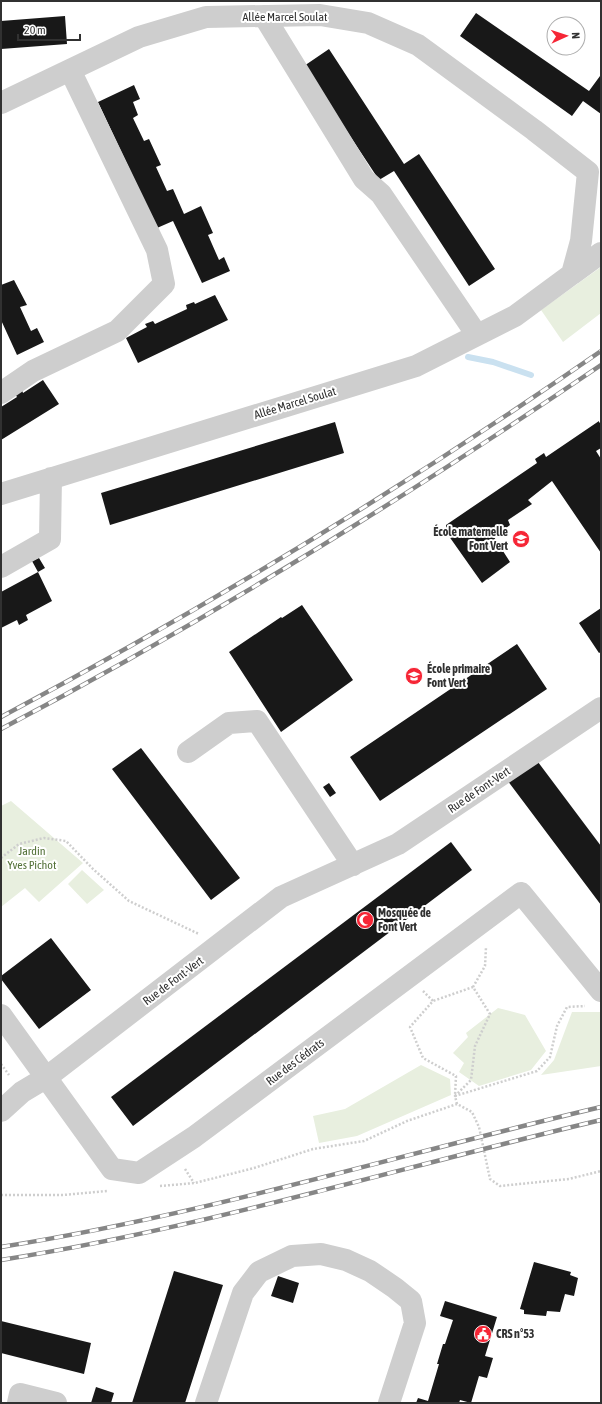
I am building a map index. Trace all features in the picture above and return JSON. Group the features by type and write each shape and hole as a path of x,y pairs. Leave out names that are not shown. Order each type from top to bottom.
{"street":[{"name":"Allée Marcel Soulat","path":"1,102 140,37 206,17 320,15 368,23 418,45 594,172 582,241 572,274"},
{"path":"264,16 364,179 381,194 477,335"},
{"path":"1,393 33,371 117,332 164,284 157,250 70,70"},
{"name":"Allée Marcel Soulat","path":"1,494 416,366 515,316 601,252"},
{"path":"1,567 50,539 51,478"},
{"name":"Rue de Font-Vert","path":"1,1111 22,1092 48,1077 281,897 398,844 601,708"},
{"path":"188,752 229,723 257,721 353,865"},
{"name":"Rue des Cédrats","path":"1,1015 48,1077 112,1169 139,1173 194,1137 521,893 594,999"},
{"path":"206,1403 243,1292 259,1272 292,1256 321,1254 346,1260 370,1271 411,1301 415,1323 389,1403"},
{"path":"18,1403 20,1394 56,1403"}],"path":[{"path":"1,858 19,844 44,838 66,841 93,869 129,901 222,944"},
{"path":"456,1104 456,1076 423,1058 410,1027 433,1001 473,987 485,966"},
{"path":"409,977 433,1001"},
{"path":"455,1096 471,1080 475,1046 490,1014 473,987"},
{"path":"455,1096 537,1071 550,1057 557,1026 567,1007 594,999"},
{"path":"156,1187 195,1183 254,1168 313,1149 364,1141 407,1121 456,1104 472,1112 479,1127 490,1179 500,1186 569,1179 601,1171"},
{"path":"1,1195 63,1195 109,1191"}],"green space":[{"path":"601,267 601,313 563,342 541,310"},
{"name":"Jardin Yves Pichot","path":"11,801 83,863 39,902 25,888 1,907 1,806"},
{"path":"82,870 104,890 87,904 68,884"},
{"path":"498,1008 525,1015 546,1051 531,1070 479,1086 459,1072 464,1063 453,1053 468,1037 466,1033"},
{"path":"572,1012 601,1012 601,1066 541,1075 554,1060"},
{"path":"421,1065 450,1079 451,1095 357,1136 319,1143 313,1116 345,1109"}],"building":[{"path":"476,13 589,91 600,76 601,114 583,101 572,116 460,36"},
{"path":"65,16 67,44 1,49 1,21"},
{"path":"329,49 404,164 419,154 495,269 469,286 394,171 379,180 304,66"},
{"path":"134,85 140,99 133,102 138,115 133,118 144,141 149,139 161,165 156,167 167,191 173,189 184,214 201,206 213,233 208,235 219,260 224,257 230,271 202,283 173,221 157,228 98,102"},
{"path":"14,280 27,305 20,307 31,331 37,328 44,342 17,355 1,320 1,285"},
{"path":"215,295 228,320 138,363 126,338 147,327 145,324 153,321 155,324 187,309 186,305 194,302 195,304"},
{"path":"43,380 59,404 1,440 1,407 17,397 15,394 22,390 23,393"},
{"path":"599,421 599,423 601,421 601,448 596,451 601,459 601,553 552,481 528,500 532,504 508,520 510,525 494,537 510,562 482,583 446,532 446,525 537,463 535,459 544,453 546,457"},
{"path":"335,422 344,453 110,525 101,493"},
{"path":"39,558 45,568 38,572 32,561"},
{"path":"38,572 52,601 26,615 28,620 19,625 17,620 1,628 1,592"},
{"path":"302,605 353,680 281,732 229,652 281,617 282,618"},
{"path":"601,608 601,652 599,653 579,623"},
{"path":"517,644 547,689 380,801 350,757"},
{"path":"141,748 240,878 211,900 112,769"},
{"path":"535,758 601,846 601,905 507,780"},
{"path":"329,783 336,793 330,797 323,787"},
{"path":"451,842 472,870 133,1126 111,1097"},
{"path":"51,938 91,990 39,1029 1,979 1,976"},
{"path":"534,1262 571,1272 570,1275 578,1278 574,1296 565,1294 560,1312 547,1311 546,1316 524,1314 524,1310 520,1309"},
{"path":"174,1271 223,1285 185,1403 132,1403"},
{"path":"278,1276 299,1283 293,1303 271,1296"},
{"path":"445,1301 497,1317 485,1356 493,1358 487,1378 479,1376 471,1403 460,1400 459,1403 416,1403 418,1398 428,1401 439,1364 437,1364 443,1344 445,1344 453,1320 440,1316"},
{"path":"1,1321 91,1343 84,1374 1,1353"},
{"path":"96,1387 114,1393 111,1403 91,1403"}],"waterway":[{"path":"468,357 493,362 531,375"}],"railway":[{"path":"1,717 155,632 307,543 455,449 601,351"},
{"path":"1,729 155,645 306,555 455,462 601,365"},
{"path":"1,1247 77,1234 227,1201 601,1107"},
{"path":"1,1260 77,1247 227,1214 601,1120"}],"place":[{"name":"École maternelle Font Vert","path":"521,539"},
{"name":"École primaire Font Vert","path":"414,676"},
{"name":"Mosquée de Font Vert","path":"365,920"},
{"name":"CRS n°53","path":"483,1334"}]}
